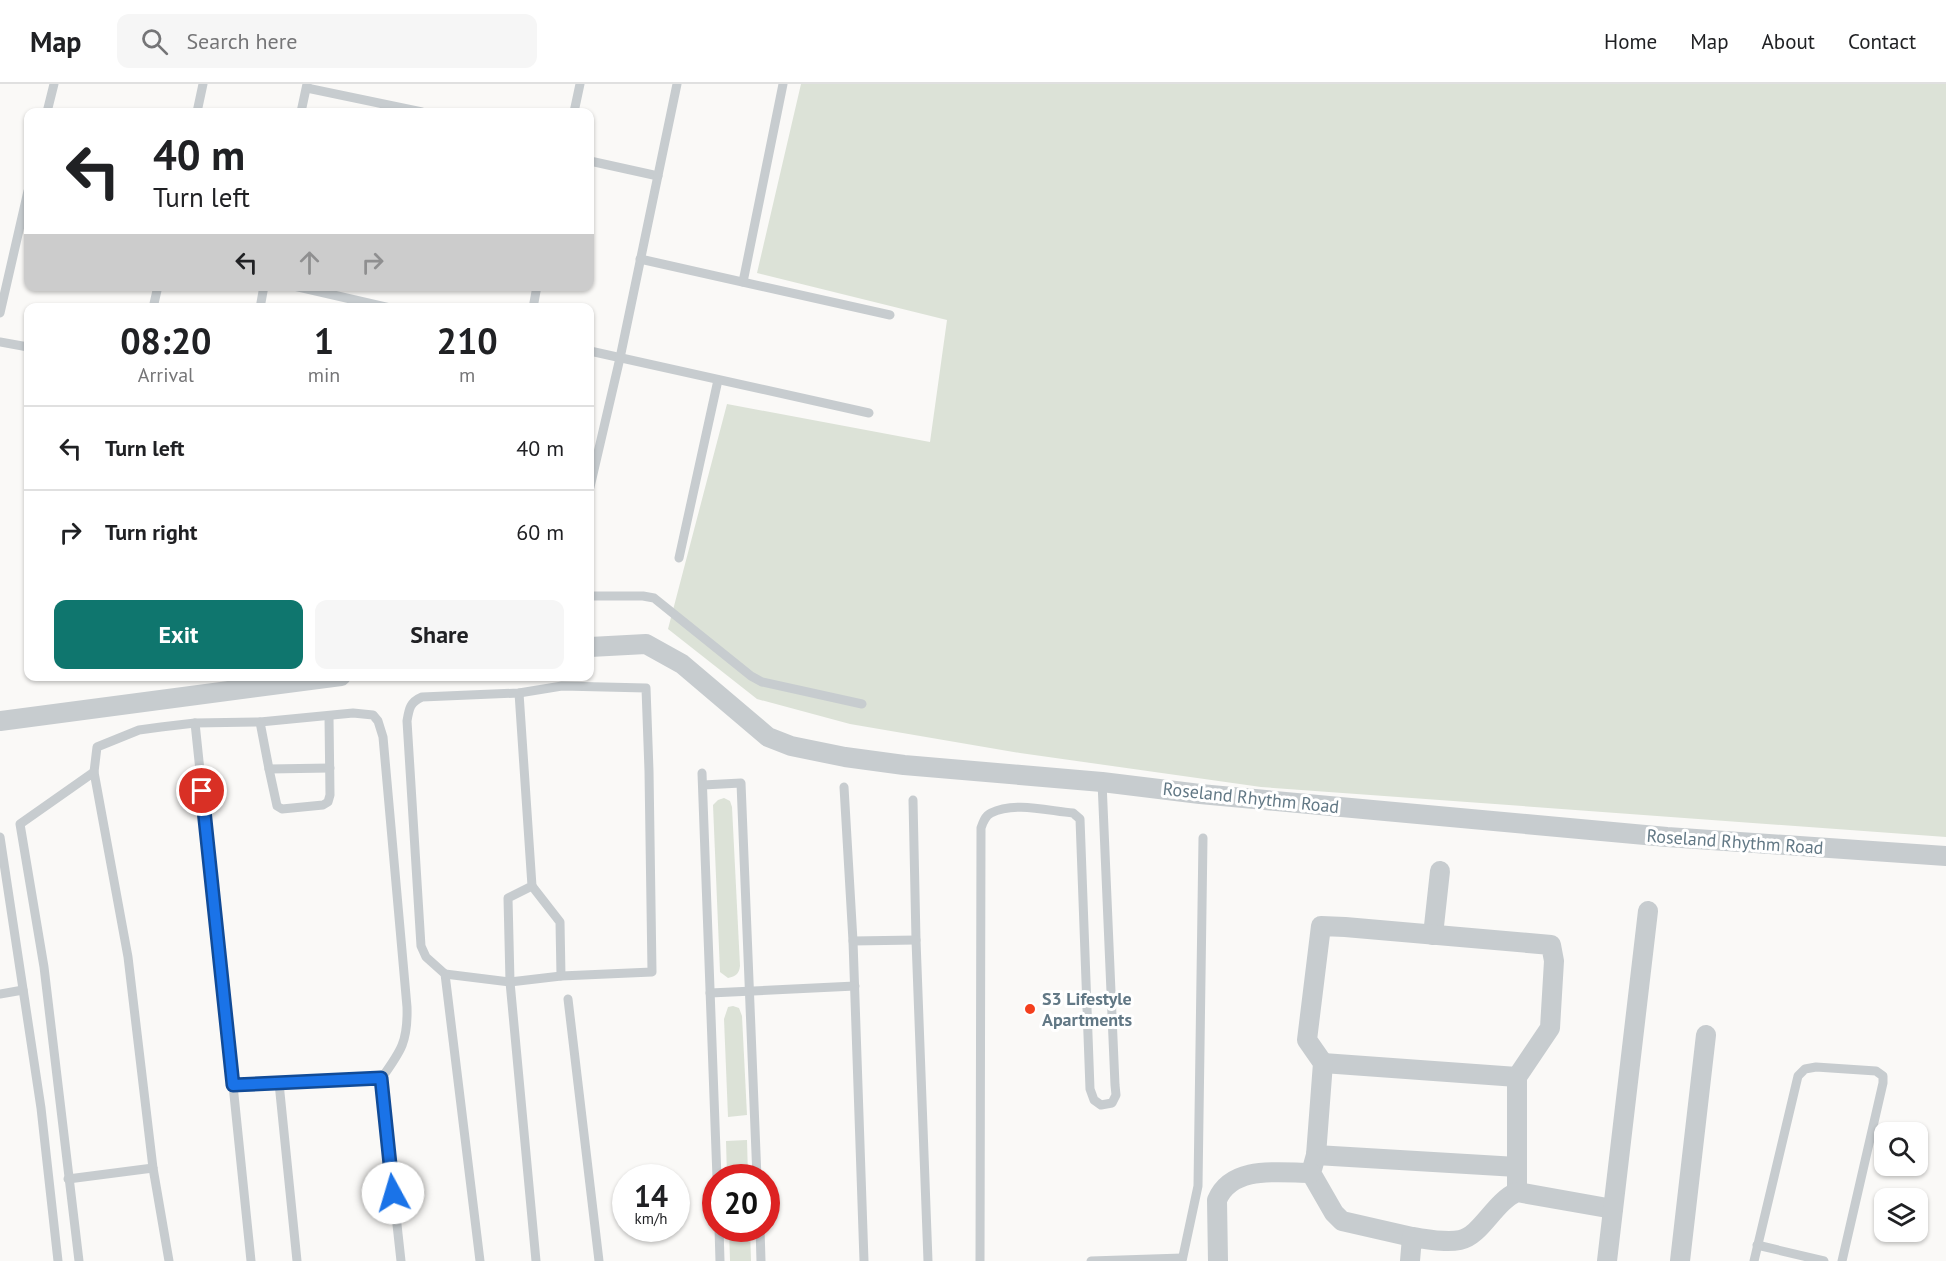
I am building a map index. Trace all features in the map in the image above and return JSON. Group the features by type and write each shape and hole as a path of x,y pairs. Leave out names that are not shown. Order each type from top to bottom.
{"street":[{"name":"Roseland Rhythm Road","path":"594,647 646,644 682,664 768,737 791,746 845,757 904,765 1102,782 1200,794 1667,837 1946,856"},
{"path":"0,721 303,681"},
{"path":"1434,934 1440,871"},
{"path":"1608,1261 1648,911"},
{"path":"1517,1192 1517,1077 1550,1028 1554,961 1551,945 1321,926 1307,1040 1323,1063 1313,1164 1334,1213 1342,1221 1412,1237 1462,1240 1471,1235 1507,1196 1517,1192 1613,1209"},
{"path":"1680,1261 1706,1035"},
{"path":"1323,1063 1517,1077"},
{"path":"1218,1261 1217,1200 1220,1192 1242,1176 1313,1164 1517,1167"},
{"path":"1410,1261 1412,1237"}],"lane":[{"path":"48,108 54,84"},
{"path":"198,108 203,84"},
{"path":"575,108 580,84"},
{"path":"594,471 677,84"},
{"path":"743,282 783,84"},
{"path":"303,108 307,86 404,108"},
{"path":"594,162 658,177"},
{"path":"0,313 24,208"},
{"path":"640,259 890,315"},
{"path":"316,291 368,303"},
{"path":"0,342 24,346"},
{"path":"594,352 869,413"},
{"path":"679,558 718,380"},
{"path":"594,596 654,597 751,676 762,682 862,704"},
{"path":"561,681 646,688 650,771 652,972 561,976 510,982 445,974 426,957 421,946 407,721 409,709 414,700 422,697 519,693 561,681"},
{"path":"519,693 532,886 560,922 561,976"},
{"path":"169,1261 153,1168 128,957 94,771 97,747 139,730 195,723 260,722 353,713 373,715 378,721 382,737 395,856 408,1024 402,1048 381,1078 401,1261"},
{"path":"260,722 274,801 282,809 323,805 328,802 330,795 329,717"},
{"path":"195,723 251,1261"},
{"path":"269,769 330,768"},
{"path":"79,1261 44,967 20,824 94,771"},
{"path":"702,773 716,1164"},
{"path":"980,1261 981,828 984,818 991,813 1019,808 1073,813 1080,819 1090,1089 1094,1100 1101,1105 1112,1103 1116,1095 1102,782"},
{"path":"703,785 741,783 757,1164"},
{"path":"844,787 855,986 864,1261"},
{"path":"913,800 928,1261"},
{"path":"0,837 41,1108 58,1261"},
{"path":"1091,1261 1182,1259 1198,1186 1203,838"},
{"path":"532,886 508,898 510,982 536,1261"},
{"path":"853,941 916,940"},
{"path":"445,974 480,1261"},
{"path":"710,993 855,986"},
{"path":"0,994 23,990"},
{"path":"568,999 599,1261"},
{"path":"1754,1261 1798,1076 1805,1070 1816,1067 1876,1071 1882,1076 1883,1083 1842,1261"},
{"path":"233,1085 381,1078"},
{"path":"279,1083 297,1261"},
{"path":"68,1179 153,1168"},
{"path":"719,1242 720,1261"},
{"path":"760,1242 761,1261"},
{"path":"1757,1245 1824,1261"}],"shaded area":[{"path":"801,84 1946,84 1946,837 1261,787 1020,753 850,724 757,699 668,629 727,404 930,442 947,320 757,273"},
{"path":"724,798 730,801 732,807 740,966 737,974 728,978 720,972 713,805"},
{"path":"728,1007 739,1008 742,1016 747,1115 728,1117 724,1019"},
{"path":"747,1140 748,1164 727,1164 726,1141"},
{"path":"729,1242 750,1242 751,1261 730,1261"}],"place":[{"name":"S3 Lifestyle Apartments","path":"1030,1009"}],"route":[{"path":"202,791 233,1085 381,1078 393,1193"}]}
